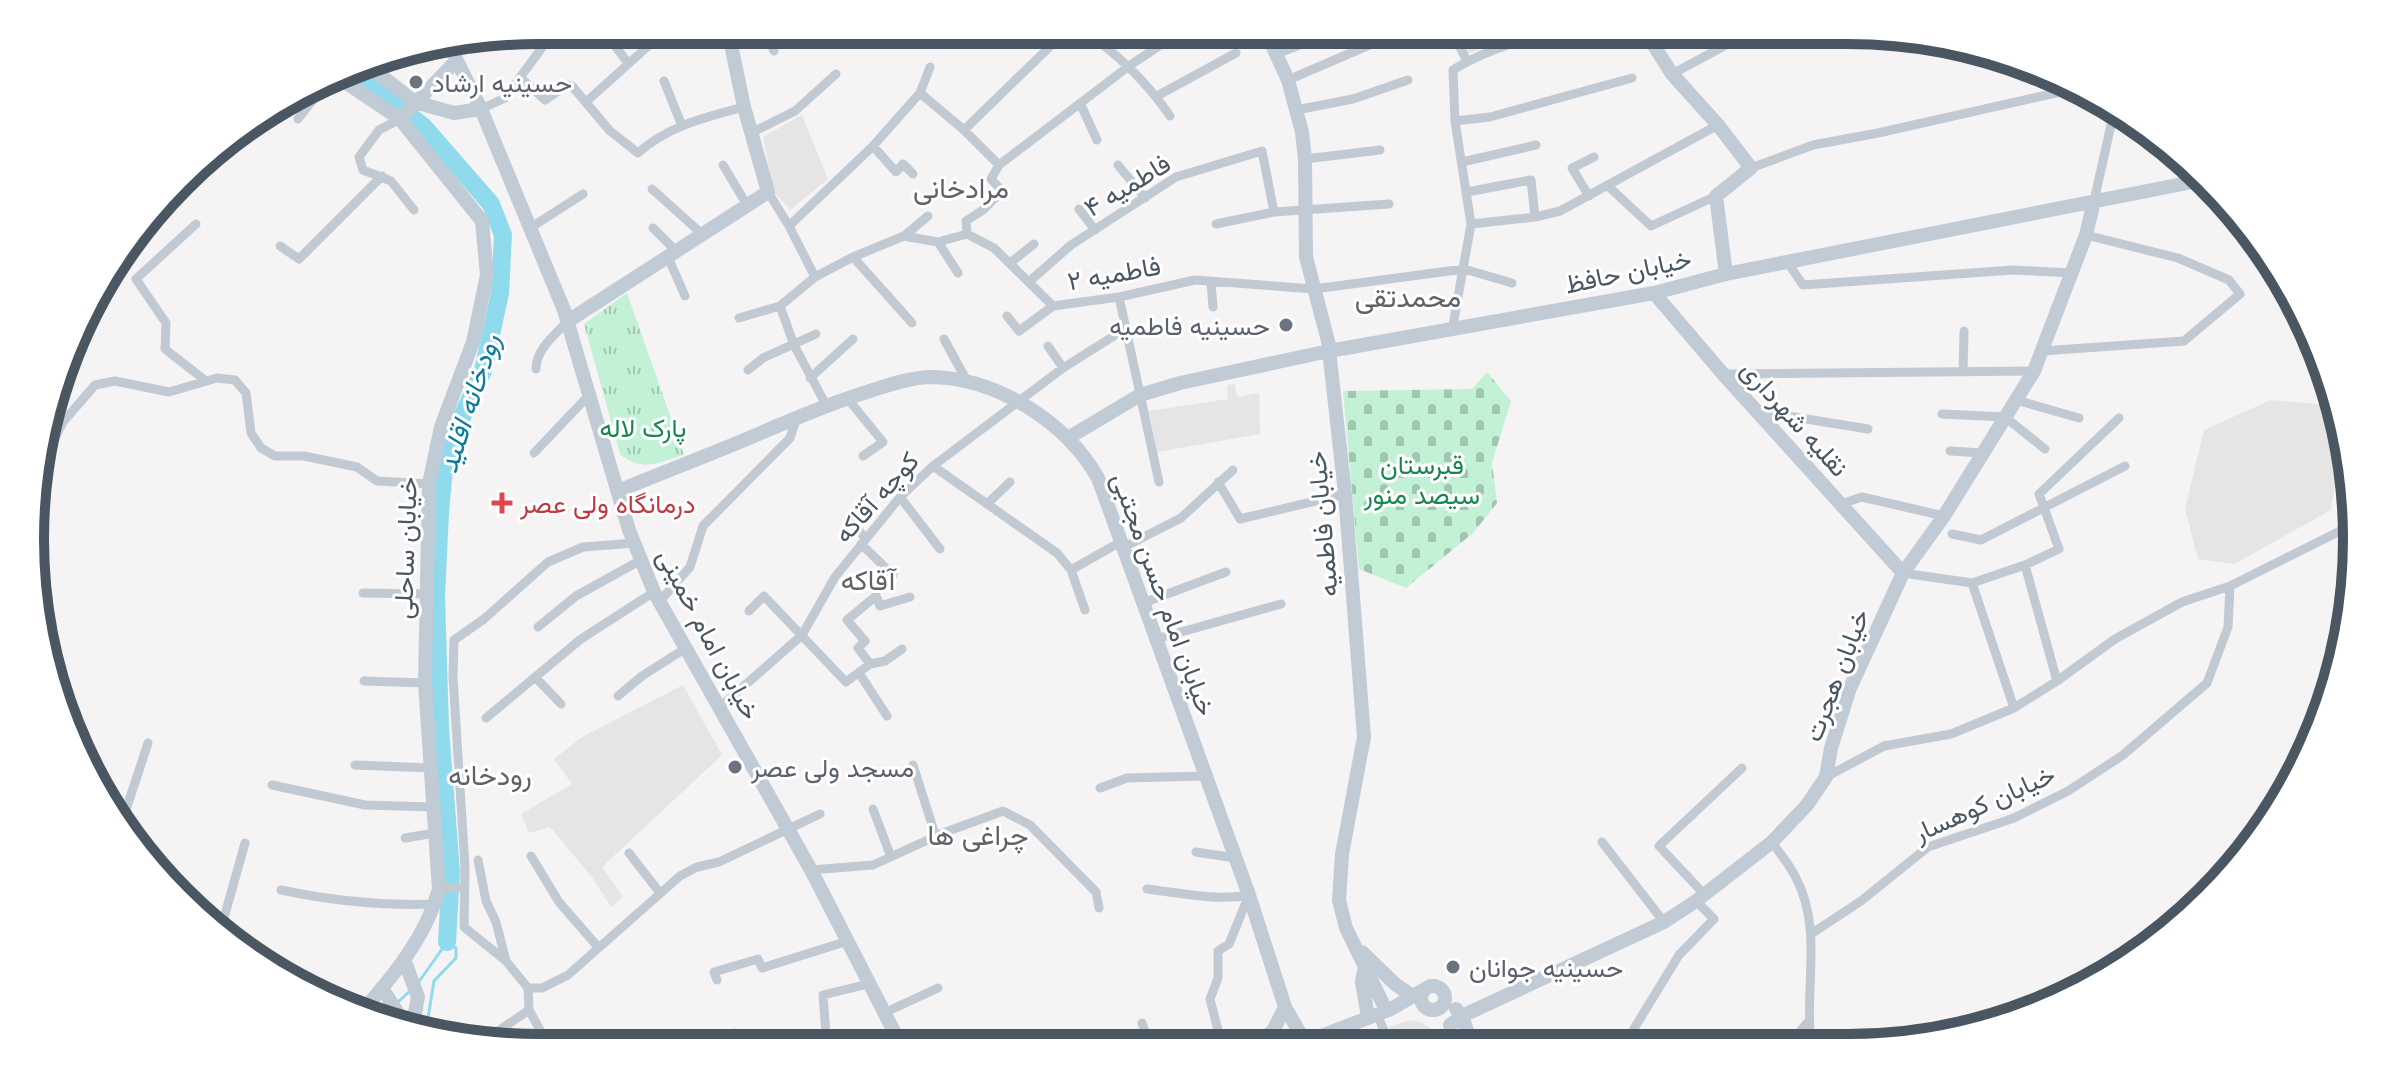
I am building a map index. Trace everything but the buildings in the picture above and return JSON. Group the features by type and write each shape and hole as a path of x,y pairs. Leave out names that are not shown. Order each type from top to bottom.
{"main road":[{"path":"568,321 768,192 744,107 731,44"},
{"name":"خیابان فاطمیه","path":"1271,44 1288,80 1305,159 1306,257 1329,351 1345,494 1364,737 1342,854 1339,900 1346,928 1356,946 1380,1013"},
{"path":"1653,44 1672,74 1718,125 1751,168 1716,196 1726,274"},
{"path":"408,110 452,52"},
{"name":"خیابان امام خمینی","path":"455,52 568,321 618,491 657,597 811,870 895,1034"},
{"name":"خیابان ساحلی","path":"371,1004 385,993 431,916 443,888 435,833 425,683 429,484 441,427 473,342 487,275 482,221 408,110 374,73"},
{"name":"خیابان ساحلی","path":"349,83 408,110"},
{"path":"408,110 454,113 481,109"},
{"name":"خیابان حافظ","path":"1068,438 1140,395 1180,383 1329,351 1654,293 1726,274 2191,182"},
{"name":"خیابان هجرت","path":"1456,1021 1664,922 1772,842 1807,805 1826,777 1831,748 1850,688 1903,573 1944,516 2034,371 2073,273 2094,201"},
{"name":"نقلیه شهرداری","path":"1654,293 1903,573"},
{"name":"خیابان امام حسن مجتبی","path":"618,491 826,405 932,377 968,383 1017,402 1068,438 1098,478 1297,1034"},
{"path":"1356,946 1395,984 1418,992"},
{"path":"404,959 418,997 414,1018"},
{"path":"1326,1034 1380,1013 1432,986 1440,987 1464,1034"},
{"path":"1418,992 1421,1001 1430,1010 1456,1021"},
{"path":"385,993 398,1013"},
{"path":"1380,1013 1430,1010 1443,1005 1446,998"},
{"path":"1269,1034 1285,1007"}],"street":[{"path":"481,109 505,98 545,44"},
{"path":"614,44 628,63"},
{"path":"586,102 650,44"},
{"path":"770,44 774,51"},
{"path":"964,130 1053,44"},
{"path":"1102,44 1129,66 1157,96 1170,116"},
{"path":"904,236 938,242 967,234 966,221 983,210 1002,191 991,179 999,165 1162,44"},
{"path":"1276,54 1302,44"},
{"path":"1288,80 1372,44"},
{"path":"1458,44 1467,61"},
{"path":"1452,331 1471,224 1455,121 1453,70 1467,61 1514,44"},
{"path":"1672,74 1728,44"},
{"path":"1157,96 1236,53"},
{"path":"789,226 873,146 920,93 930,67"},
{"path":"751,133 795,111 836,74"},
{"path":"521,78 545,100 569,85 610,131 638,153 650,142 682,126 744,107"},
{"path":"1455,121 1490,117 1632,78"},
{"path":"1296,110 1353,99 1408,80"},
{"path":"664,81 682,126"},
{"path":"1751,168 1813,145 2060,92"},
{"path":"920,93 999,165"},
{"path":"298,119 315,98"},
{"path":"1080,103 1097,140"},
{"path":"408,110 379,130 359,157 363,170 391,181 414,210"},
{"path":"2094,201 2112,120"},
{"path":"1471,224 1560,211 1718,125"},
{"path":"1462,162 1536,145"},
{"path":"873,146 896,172 903,164 913,174"},
{"path":"1305,159 1380,150"},
{"name":"فاطمیه ۴","path":"1030,281 1071,245 1176,177 1262,151 1274,212"},
{"path":"1589,196 1572,168 1594,157"},
{"path":"723,165 747,205"},
{"path":"1118,165 1145,198"},
{"path":"280,246 299,259 382,176"},
{"path":"1467,192 1531,180 1535,217"},
{"path":"1608,186 1651,226 1716,196"},
{"path":"652,189 702,234"},
{"path":"768,192 815,277"},
{"path":"530,228 583,194"},
{"path":"1216,224 1274,212 1389,204"},
{"path":"1079,209 1095,230"},
{"path":"739,318 780,306 815,277 904,236 928,216"},
{"path":"196,224 136,279 166,323 165,349 206,381"},
{"path":"653,228 671,253 685,296"},
{"name":"فاطمیه ۲","path":"967,234 994,248 1053,306 1119,297 1195,280 1314,289 1464,269"},
{"path":"2042,351 2184,341 2240,294 2229,280 2178,258 2086,235"},
{"path":"938,242 958,273"},
{"path":"1010,263 1034,244"},
{"path":"853,257 912,323"},
{"path":"1788,263 1803,285 2013,270 2073,273"},
{"path":"1464,269 1512,283"},
{"path":"1211,283 1213,307"},
{"path":"1119,297 1159,482"},
{"path":"780,306 794,345 826,405"},
{"path":"1007,316 1019,331 1053,306"},
{"path":"536,369 536,359 544,346 568,321"},
{"name":"کوچه آقاکه","path":"719,708 802,635 835,577 900,497 933,466 1063,368 1125,329"},
{"path":"1963,372 1964,331"},
{"path":"748,370 763,358 816,334"},
{"path":"810,378 853,339"},
{"path":"944,339 968,383"},
{"path":"1048,346 1063,368"},
{"path":"1723,374 2034,371"},
{"path":"55,438 63,422 95,385 115,381 169,392 217,378 235,380 246,393 251,433 261,448 275,456 304,456 357,467 377,481 429,484"},
{"path":"534,453 590,394"},
{"path":"847,398 883,442 863,456"},
{"path":"2016,400 2079,418"},
{"path":"1757,411 1868,429"},
{"path":"1942,414 2005,417 2045,449"},
{"path":"486,718 581,639 657,597 690,567 703,526 790,438 797,417"},
{"path":"1903,573 1972,583 2025,565 2059,549 2039,494 2119,418"},
{"path":"1950,451 1983,453"},
{"path":"933,466 1057,553 1071,570 1085,610"},
{"path":"1952,534 1981,540 2125,466"},
{"path":"1071,570 1181,518 1233,470"},
{"path":"988,503 1010,482"},
{"path":"1218,482 1240,519 1345,494"},
{"path":"900,497 940,549"},
{"path":"1841,504 1862,497 1944,516"},
{"path":"868,508 853,524 893,575"},
{"path":"1826,777 1884,746 1951,734 2014,708 2115,639 2182,602 2230,586 2343,530"},
{"path":"544,1034 529,1010 528,988 506,961 464,927 454,640 484,619 548,562 583,547 635,543"},
{"path":"538,627 576,596 641,560"},
{"path":"2025,565 2057,681"},
{"path":"1143,603 1226,572"},
{"path":"1972,583 2014,708"},
{"name":"خیابان کوهسار","path":"1811,934 1861,901 1928,847 2014,818 2068,791 2123,755 2207,683 2228,627 2230,586"},
{"path":"363,593 425,594"},
{"path":"749,611 764,596 846,682 870,664 885,661 902,649"},
{"path":"870,664 858,648 865,641 847,620 876,596 880,606 910,597"},
{"path":"1156,639 1281,604"},
{"path":"618,696 642,676 686,648"},
{"path":"859,673 887,716"},
{"path":"535,677 561,704"},
{"path":"364,681 425,683"},
{"path":"125,811 148,743"},
{"path":"355,765 431,768"},
{"path":"913,765 936,837"},
{"path":"1631,1034 1679,955 1714,919 1659,846 1742,768"},
{"path":"1100,788 1127,778 1205,776"},
{"path":"272,785 365,805 433,807"},
{"path":"873,809 891,857"},
{"path":"811,870 873,865 1003,811 1030,825 1041,836 1096,892 1099,908"},
{"path":"528,988 542,988 568,975 660,893 697,867 719,862 820,814"},
{"path":"405,838 435,833"},
{"path":"1602,842 1664,922"},
{"path":"1772,842 1796,877 1806,903 1811,934 1810,1034"},
{"path":"223,920 245,843"},
{"path":"1196,852 1235,858"},
{"path":"629,853 660,893"},
{"path":"531,856 559,902 598,947"},
{"path":"478,860 486,901 496,922 506,961"},
{"path":"443,888 463,888"},
{"path":"1147,889 1237,898 1249,895"},
{"path":"281,890 329,900 392,906 435,904"},
{"path":"1219,1034 1210,999 1218,978 1218,951 1229,944 1249,895"},
{"path":"717,980 714,972 758,959 762,968 848,941"},
{"path":"826,1034 823,995 868,984"},
{"path":"884,1013 938,988"},
{"path":"497,1032 529,1010"},
{"path":"1380,1013 1387,1034"},
{"path":"1798,1034 1808,1022"},
{"path":"1142,1023 1146,1034"}],"shaded area":[{"path":"1462,44 1497,44 1467,54"},
{"path":"802,115 828,179 790,210 773,191 763,137"},
{"path":"1235,384 1237,397 1259,393 1260,434 1157,452 1149,411 1228,399 1227,385"},
{"path":"2271,400 2324,405 2338,468 2331,510 2234,564 2198,559 2185,509 2204,430"},
{"path":"683,685 722,755 602,867 623,897 611,907 592,877 550,827 529,833 521,814 572,784 554,759 582,737"},
{"path":"1410,1020 1441,1034 1392,1034 1389,1027"}],"green space":[{"name":"پارک لاله","path":"627,293 684,455 644,465 620,454 584,324"},
{"name":"قبرستان سیصد منور","path":"1487,372 1511,401 1492,463 1497,503 1473,533 1406,588 1359,569 1343,391 1472,389"}],"waterway":[{"name":"رودخانه اقلید","path":"360,78 423,126 491,204 503,235 500,293 483,371 455,432 444,467 440,513 436,596 440,728 451,872 447,942"},
{"path":"418,983 447,942 456,948 456,958 434,981 429,1021"},
{"path":"398,1002 410,991"}],"place":[{"name":"حسینیه ارشاد","path":"416,82"},
{"name":"حسینیه فاطمیه","path":"1286,325"},
{"name":"درمانگاه ولی عصر","path":"502,503"},
{"name":"مسجد ولی عصر","path":"735,767"},
{"name":"حسینیه جوانان","path":"1453,967"}],"district":[{"name":"مرادخانی","path":"961,187"},
{"name":"محمدتقی","path":"1408,296"},
{"name":"آقاکه","path":"868,579"},
{"name":"رودخانه","path":"490,774"},
{"name":"چراغی ها","path":"978,834"}]}
